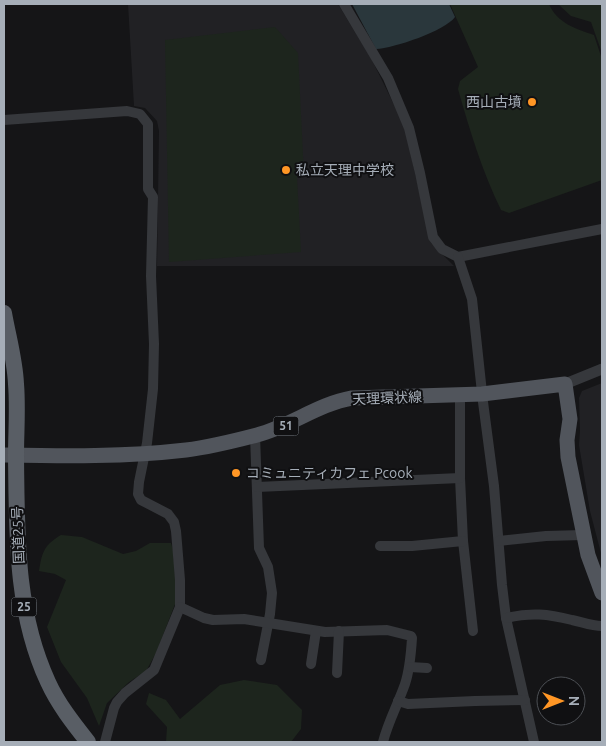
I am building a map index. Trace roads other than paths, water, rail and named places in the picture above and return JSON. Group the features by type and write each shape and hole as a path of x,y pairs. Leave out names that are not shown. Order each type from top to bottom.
{"highway":[{"name":"国道25号","path":"4,313 17,385 10,455 20,583 25,615 34,647 49,683 68,716 88,742"}],"main road":[{"name":"天理環状線","path":"10,455 100,454 187,450 255,435 289,424 332,402 352,398 482,394 564,384"},
{"path":"564,384 570,419 567,448 583,535 602,593"}],"street":[{"path":"344,4 388,78 409,128 433,237 442,249 458,257 602,229"},
{"path":"4,120 127,111 140,114 148,124 148,189 153,197 151,276 154,344 153,390 145,452 138,482 138,494 141,500 168,514 174,522 180,580 180,608 154,670 125,693 117,702 105,742"},
{"path":"458,257 472,299 494,486 506,618 534,742"},
{"path":"564,384 602,369"},
{"path":"460,395 460,478 463,542 473,631"},
{"path":"255,435 259,548 268,568 272,593 261,660"},
{"path":"256,487 460,478"},
{"path":"499,541 546,536 583,535"},
{"path":"380,546 412,546 463,542"},
{"path":"180,608 213,620 244,619 316,631 387,630 411,636 410,667 383,742"},
{"path":"506,618 524,613 534,613 593,626 602,626"},
{"path":"311,664 316,631"},
{"path":"337,673 339,631"},
{"path":"410,667 427,668"},
{"path":"398,701 408,704 525,700"}],"place":[{"name":"西山古墳","path":"532,102"},
{"name":"私立天理中学校","path":"286,170"},
{"name":"コミュニティカフェ Pcook","path":"236,473"}]}
